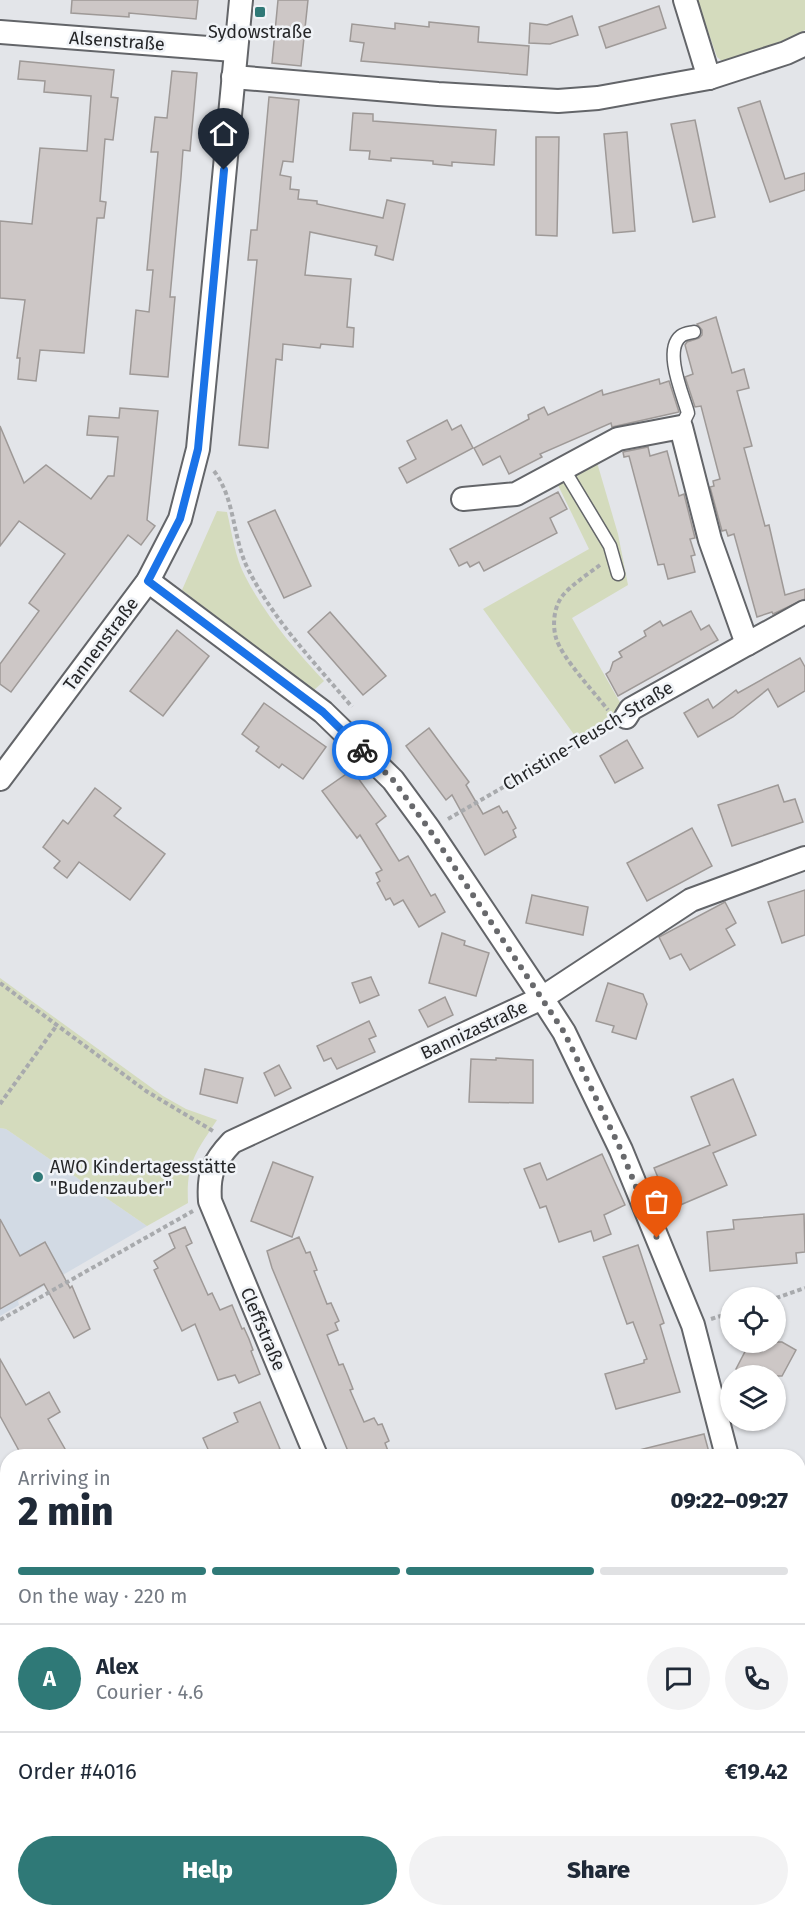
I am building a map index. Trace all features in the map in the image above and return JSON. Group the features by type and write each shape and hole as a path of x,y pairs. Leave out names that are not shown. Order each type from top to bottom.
{"street":[{"name":"Tannenstraße","path":"0,779 148,581 180,519 198,449 234,50 241,0"},
{"path":"686,0 709,78"},
{"name":"Alsenstraße","path":"0,32 234,50"},
{"path":"233,76 438,94 558,101 597,98 709,78 805,44"},
{"path":"463,499 516,494 618,439 681,426 710,540 747,644"},
{"path":"148,581 323,712 393,780 429,829 542,998 564,1032 621,1150 693,1325 725,1449"},
{"name":"Christine-Teusch-Straße","path":"622,720 631,709 805,612"},
{"name":"Bannizastraße","path":"210,1201 210,1176 221,1154 232,1142 542,998 691,900 805,858"},
{"name":"Cleffstraße","path":"210,1201 313,1449"}],"lane":[{"path":"681,426 688,413 672,357 676,341 683,334 694,332"},
{"path":"563,468 610,546 618,574"}],"path":[{"path":"198,449 224,485 247,568 262,596 277,618 353,709"},
{"path":"612,555 564,594 556,605 556,638 567,657 622,720"},
{"name":"Christine-Teusch-Straße","path":"429,829 622,720"},
{"path":"0,983 146,1091 232,1142"},
{"path":"0,1104 57,1025"},
{"path":"0,1320 210,1201"},
{"path":"786,1295 805,1288"}],"shaded area":[{"name":"AWO Kindertagesstätte \"Budenzauber\"","path":"0,1128 6,1129 147,1226 18,1301 19,1305 0,1316"}],"green space":[{"path":"697,0 805,0 805,30 782,41 722,61 717,57"},
{"path":"596,459 618,534 628,585 572,618 626,713 578,740 483,609 589,549 556,481"},
{"path":"217,511 227,512 239,561 262,604 291,644 324,681 313,691 182,590"},
{"path":"0,978 163,1096 186,1109 217,1120 194,1158 189,1178 188,1203 147,1226 6,1129 0,1128"}],"building":[{"path":"72,0 198,0 196,19 129,13 129,17 71,13"},
{"path":"278,0 308,0 301,66 272,63"},
{"path":"659,6 666,28 606,48 599,27"},
{"path":"572,16 578,35 550,44 529,43 530,23 547,25"},
{"path":"429,22 479,27 478,42 529,46 527,75 361,61 364,43 350,41 352,24 395,29 395,23 429,27"},
{"path":"20,61 114,70 111,97 118,98 113,140 105,139 100,201 106,202 104,218 97,218 84,353 40,350 36,381 18,379 20,358 17,358 25,300 0,298 0,221 32,224 40,148 87,151 91,96 44,92 45,81 18,79"},
{"path":"172,71 197,73 190,151 183,150 170,297 175,297 168,377 130,374 136,310 149,312 153,270 147,270 158,152 151,152 155,117 167,118"},
{"path":"269,97 299,100 293,162 283,161 280,175 291,177 290,189 299,190 298,199 317,201 317,204 383,218 387,200 405,204 393,260 375,255 377,246 310,232 305,275 351,279 347,327 354,328 353,347 321,344 320,348 283,344 282,360 276,359 268,448 239,445 257,260 248,260 251,230 257,230"},
{"path":"760,101 785,179 805,173 805,190 770,202 738,108"},
{"path":"353,113 373,114 373,121 496,130 494,165 452,162 452,166 433,164 433,161 369,159 370,151 350,150"},
{"path":"695,120 715,217 693,222 671,124"},
{"path":"627,132 635,231 613,233 604,134"},
{"path":"536,137 559,137 557,236 536,235"},
{"path":"716,317 732,373 744,369 749,388 737,391 752,446 744,448 765,526 769,525 785,595 805,589 805,599 773,614 772,612 757,617 734,534 728,536 726,530 722,531 710,487 714,486 713,481 720,479 701,406 695,407 685,377 693,374 685,345 702,335 702,330 697,324"},
{"path":"659,379 660,384 669,381 679,412 612,427 611,423 540,454 542,457 509,474 500,456 483,465 474,448 529,419 528,415 544,407 548,415 602,390 603,395"},
{"path":"120,408 158,411 147,520 155,526 141,545 128,535 11,692 0,684 0,664 39,611 29,603 65,554 19,521 0,546 0,426 24,483 46,465 91,499 108,476 114,476 118,437 87,435 89,416 119,418"},
{"path":"447,420 452,430 461,425 473,448 407,483 399,468 416,459 407,441"},
{"path":"648,447 650,456 667,451 679,496 684,494 695,538 690,539 695,555 691,556 695,572 668,579 664,564 658,565 629,456 624,457 623,452"},
{"path":"558,492 567,509 550,518 557,533 484,571 479,562 470,567 467,562 459,566 450,549"},
{"path":"275,510 311,586 284,598 248,522"},
{"path":"691,611 701,630 709,625 718,640 618,696 606,674 610,671 613,662 622,657 619,652 646,636 644,631 660,621 663,626"},
{"path":"330,612 386,676 363,695 308,632"},
{"path":"177,630 209,656 163,716 130,691"},
{"path":"800,658 805,667 805,691 778,707 768,689 733,717 698,737 684,713 708,699 713,708 736,690 738,693"},
{"path":"264,703 326,747 303,779 282,764 279,768 256,751 259,747 242,734"},
{"path":"429,728 469,782 466,785 483,814 499,806 503,813 507,811 516,828 513,830 516,837 485,855 452,795 446,800 406,746"},
{"path":"627,740 643,768 615,783 600,756"},
{"path":"352,770 386,816 376,824 399,861 408,856 431,896 435,894 445,912 419,927 403,900 394,905 390,898 386,900 377,883 380,881 376,873 382,870 360,835 357,838 322,791"},
{"path":"778,785 784,802 795,799 803,822 732,846 718,805"},
{"path":"95,788 121,808 114,816 165,854 130,900 79,862 67,878 54,868 60,861 43,847 63,820 68,824"},
{"path":"692,828 712,866 647,901 627,863"},
{"path":"805,890 805,935 782,943 768,902"},
{"path":"532,895 588,907 583,935 526,923"},
{"path":"725,902 736,923 726,929 735,945 690,970 681,954 670,959 659,937"},
{"path":"442,933 465,941 464,945 489,953 476,996 429,983"},
{"path":"371,977 379,995 360,1003 352,983"},
{"path":"608,983 643,994 647,1004 636,1039 612,1032 614,1026 596,1021"},
{"path":"445,997 453,1015 428,1027 419,1010"},
{"path":"369,1021 376,1036 369,1039 375,1052 337,1069 331,1058 324,1061 317,1046"},
{"path":"496,1058 533,1060 533,1103 469,1102 471,1059 496,1060"},
{"path":"279,1065 291,1088 275,1096 264,1073"},
{"path":"205,1069 243,1078 237,1103 200,1094"},
{"path":"733,1079 756,1135 713,1153 727,1185 671,1209 654,1168 710,1145 691,1097"},
{"path":"602,1154 625,1205 604,1215 611,1234 594,1241 591,1231 559,1242 546,1206 540,1208 524,1169 540,1163 547,1180"},
{"path":"273,1162 313,1177 292,1237 251,1221"},
{"path":"804,1214 805,1252 796,1253 797,1263 710,1271 707,1232 734,1229 733,1220"},
{"path":"0,1219 20,1256 45,1242 70,1288 72,1286 90,1329 74,1338 44,1284 0,1309"},
{"path":"185,1227 192,1243 186,1246 208,1295 212,1293 220,1310 232,1305 253,1350 251,1351 260,1374 239,1383 235,1375 218,1380 195,1324 182,1331 154,1270 158,1268 154,1261 175,1248 169,1234"},
{"path":"299,1237 306,1253 310,1252 317,1270 314,1271 327,1304 331,1303 339,1321 335,1323 338,1330 327,1335 339,1365 343,1364 353,1389 350,1390 364,1422 374,1418 378,1425 382,1424 389,1441 385,1443 387,1449 347,1449 267,1251"},
{"path":"638,1245 664,1323 660,1325 680,1392 616,1409 605,1374 644,1363 647,1359 633,1322 627,1324 603,1257"},
{"path":"786,1344 796,1350 786,1369 786,1365 738,1365 744,1353 786,1353"},
{"path":"0,1359 26,1405 49,1392 60,1412 48,1419 65,1449 18,1449 0,1416"},
{"path":"260,1402 280,1449 208,1449 203,1438 238,1422 234,1413"},
{"path":"704,1434 708,1449 643,1449"}],"way so far":[{"path":"362,750 393,780 429,829 564,1032 621,1150 657,1238"}],"place":[{"name":"Sydowstraße","path":"260,12"},
{"name":"AWO Kindertagesstätte \"Budenzauber\"","path":"38,1177"}],"route":[{"path":"224,170 198,449 180,519 148,581 323,712 362,750"}]}
